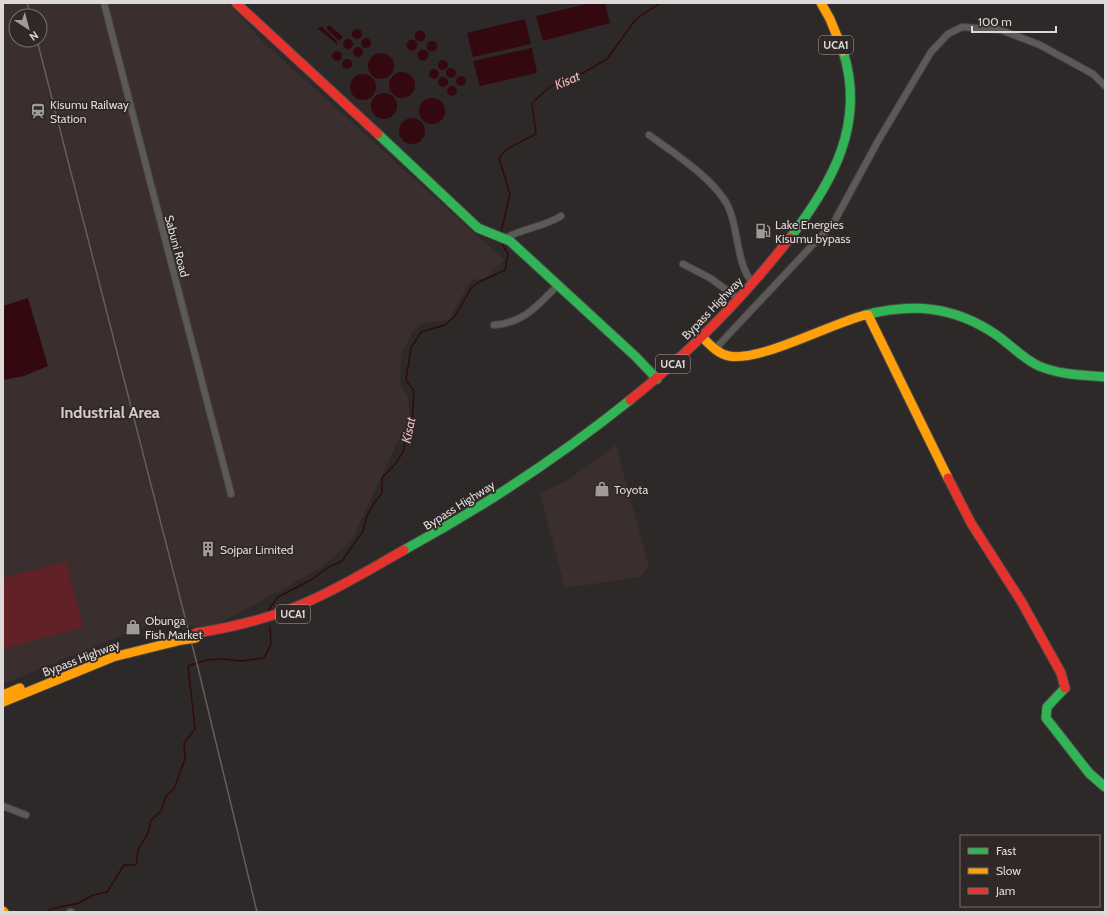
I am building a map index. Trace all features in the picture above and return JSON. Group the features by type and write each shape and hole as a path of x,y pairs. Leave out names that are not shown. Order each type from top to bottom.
{"street":[{"name":"Sabuni Road","path":"104,3 231,494"},
{"path":"236,3 322,81 478,228 506,238 635,356 657,379"},
{"name":"UCA1","path":"816,3 835,42 848,89"},
{"name":"UCA1","path":"821,3 837,34 847,66 848,89"},
{"path":"715,349 834,222 878,141 931,52 948,34 962,27 1001,30 1040,45 1093,74 1105,86"},
{"name":"Bypass Highway","path":"3,695 110,652 156,639 196,636 256,627 306,609 366,578 399,558 412,547 449,526 548,463 620,410 657,379 702,337 739,299 798,228 831,180 845,143 849,106 848,89"},
{"path":"649,135 694,169 724,200 737,230 744,270 753,283"},
{"path":"506,238 525,230 545,225 561,216"},
{"path":"683,264 710,278 739,299"},
{"path":"494,325 512,323 523,317 535,308 558,285"},
{"path":"702,337 715,349 730,357 766,351 794,342 850,319 868,314 904,308 927,308 952,313 995,334 1028,360 1041,366 1057,372 1105,377"},
{"path":"868,314 927,438 971,523 1021,601 1061,673 1065,688 1047,707 1046,718 1089,773 1105,787"},
{"name":"Bypass Highway","path":"3,702 113,657 182,637"},
{"path":"3,806 26,815"}],"shaded area":[{"path":"3,3 228,3 263,42 504,260 486,278 473,280 469,283 449,320 420,324 412,333 401,355 400,383 408,397 410,415 352,540 321,568 215,626 145,626 3,684"},
{"path":"591,3 605,3 610,23 543,41 536,16"},
{"path":"525,19 531,44 473,57 467,33"},
{"path":"329,25 343,37 339,41 326,28"},
{"path":"321,26 336,40 338,45 318,29"},
{"path":"357,29 362,34 357,39 352,34"},
{"path":"418,31 422,31 424,32 424,40 418,41 415,38 415,34"},
{"path":"366,38 371,43 366,48 361,43"},
{"path":"348,39 353,44 348,49 343,44"},
{"path":"410,40 414,40 416,41 416,49 410,50 407,47 407,43"},
{"path":"430,41 434,41 436,42 436,50 430,51 427,48 427,44"},
{"path":"358,47 363,52 358,57 353,52"},
{"path":"532,48 537,73 480,86 473,61"},
{"path":"421,50 425,50 427,51 427,59 421,60 418,57 418,53"},
{"path":"337,51 342,56 337,61 332,56"},
{"path":"381,53 390,57 394,66 390,75 381,79 372,75 368,66 372,57"},
{"path":"347,59 352,64 347,69 342,64"},
{"path":"443,60 448,65 443,70 438,65"},
{"path":"451,68 456,73 451,78 446,73"},
{"path":"434,69 439,74 434,79 429,74"},
{"path":"402,72 411,76 415,85 411,94 402,98 393,94 389,85 393,76"},
{"path":"363,74 372,78 376,87 372,96 363,100 354,96 350,87 354,78"},
{"path":"461,76 466,81 461,86 456,81"},
{"path":"443,77 448,82 443,87 438,82"},
{"path":"452,86 457,91 452,96 447,91"},
{"path":"384,93 393,97 397,106 393,115 384,119 375,115 371,106 375,97"},
{"path":"432,98 441,102 445,111 441,120 432,124 423,120 419,111 423,102"},
{"path":"412,118 421,122 425,131 421,140 412,144 403,140 399,131 403,122"},
{"path":"28,298 48,366 24,376 3,380 3,306"},
{"path":"616,445 649,567 640,577 565,588 540,493 565,482"},
{"path":"66,562 83,627 3,649 3,578"}],"waterway":[{"name":"Kisat","path":"501,232 510,194 499,158 507,149 536,134 532,103 551,86 583,73 607,59 636,19 660,3"},
{"name":"Kisat","path":"269,613 269,609 278,597 311,580 327,568 342,561 363,531 367,516 374,503 382,493 382,478 396,463 404,450 405,434 412,422 414,391 406,380 411,348 421,332 445,325 455,316 471,288 479,282 505,270 508,254 501,242"},
{"path":"47,912 51,909 79,903 93,895 107,892 124,865 136,865 138,850 148,833 151,820 161,811 166,796 174,789 185,759 184,743 195,729 188,666 207,660 222,659 241,661 264,658 271,644 270,626"}],"railway":[{"path":"27,3 29,8"},
{"path":"39,48 198,668 257,912"}],"traffic: fast":[{"path":"790,238 806,217 832,173 848,127 850,103 849,77 843,51"},
{"path":"378,134 478,228 510,241 635,356 657,379"},
{"path":"865,315 883,311 916,308 948,313 964,318 995,334 1027,359 1039,366 1063,373 1105,377"},
{"path":"404,550 492,499 576,441 630,400"},
{"path":"1065,688 1047,707 1046,718 1089,773 1105,787"}],"traffic: slow":[{"path":"821,3 830,19 843,51"},
{"path":"702,337 714,349 725,355 742,356 776,348 865,315"},
{"path":"868,315 948,478"},
{"path":"182,640 196,638"},
{"path":"3,702 113,657 182,640"},
{"path":"3,695 20,688"}],"traffic: jam":[{"path":"236,3 378,134"},
{"path":"630,400 652,382 714,324 753,282 790,238"},
{"path":"948,478 971,523 1021,601 1061,673 1065,688"},
{"path":"196,633 253,621 294,608 344,584 404,550"}],"place":[{"name":"Kisumu Railway Station","path":"38,111"},
{"name":"Lake Energies Kisumu bypass","path":"763,231"},
{"name":"Toyota","path":"602,489"},
{"name":"Sojpar Limited","path":"208,549"},
{"name":"Obunga Fish Market","path":"133,627"}],"district":[{"name":"Industrial Area","path":"110,412"}]}
